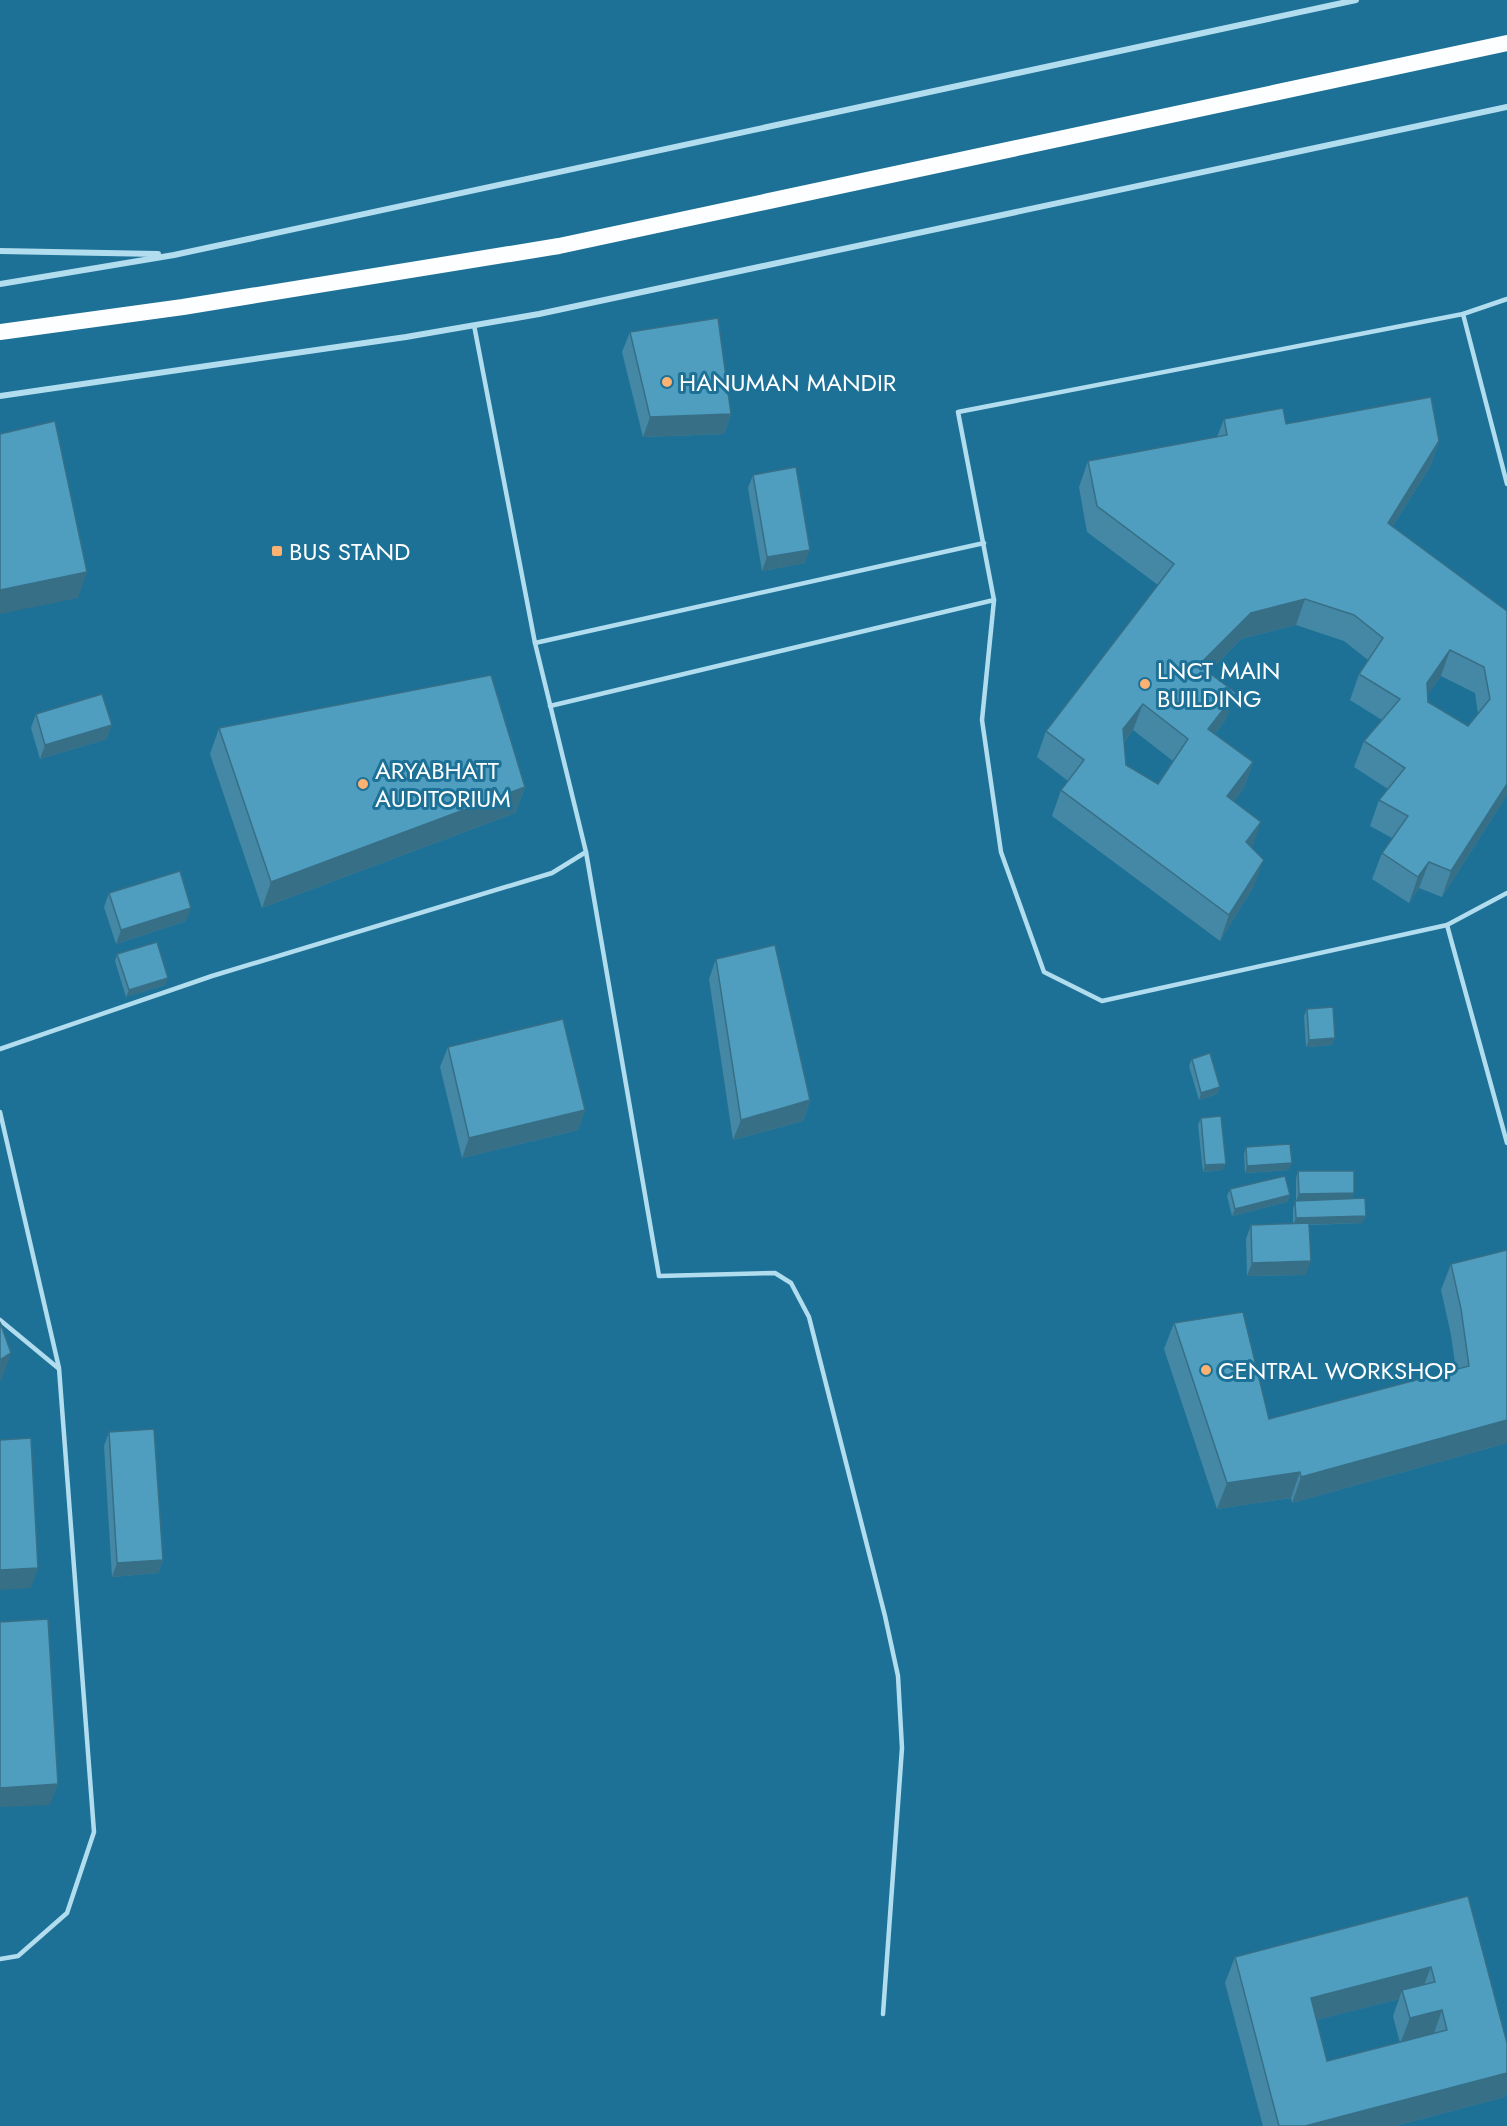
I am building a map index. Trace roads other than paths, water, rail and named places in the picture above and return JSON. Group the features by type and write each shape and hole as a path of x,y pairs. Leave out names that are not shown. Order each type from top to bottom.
{"highway":[{"path":"0,332 183,307 558,246 1507,43"}],"street":[{"path":"0,284 174,255 1356,0"},
{"path":"0,396 395,338 550,311 1506,109"},
{"path":"0,251 174,255"}],"lane":[{"path":"1507,299 1463,314 958,412 994,600 982,720 1001,852 1044,972 1102,1001 1447,925 1507,892"},
{"path":"1463,314 1507,484"},
{"path":"474,325 535,643 586,852 659,1276 775,1273 791,1283 812,1328 882,1605 898,1676 902,1748 883,2014"},
{"path":"535,643 984,543"},
{"path":"550,706 994,600"},
{"path":"0,1049 212,976 552,873 586,852"},
{"path":"1447,925 1507,1143"},
{"path":"0,1112 58,1368 94,1832 68,1913 18,1956 0,1959"},
{"path":"0,1320 58,1368"}],"place":[{"name":"HANUMAN MANDIR","path":"667,382"},
{"name":"BUS STAND","path":"277,551"},
{"name":"LNCT MAIN BUILDING","path":"1145,684"},
{"name":"ARYABHATT AUDITORIUM","path":"363,784"},
{"name":"CENTRAL WORKSHOP","path":"1206,1370"}]}
